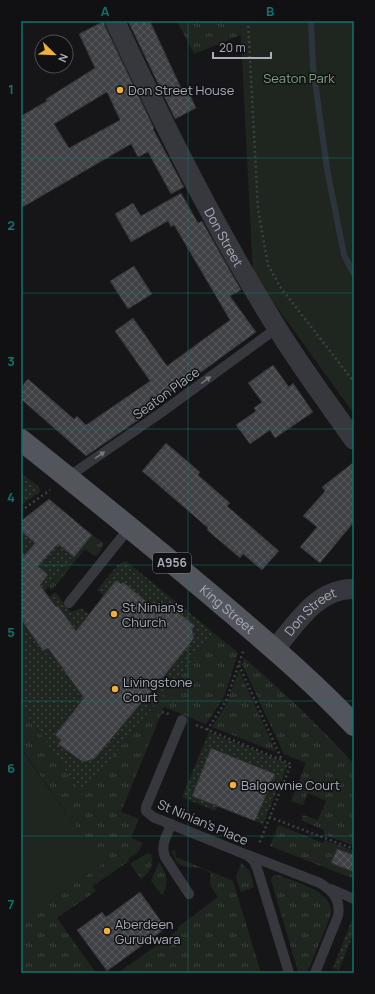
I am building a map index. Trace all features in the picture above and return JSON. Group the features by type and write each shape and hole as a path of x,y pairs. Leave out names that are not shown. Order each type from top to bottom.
{"main road":[{"name":"King Street","path":"21,440 130,527 275,649 327,697 354,726"}],"street":[{"name":"Don Street","path":"115,21 174,145 239,263 277,328 310,379 354,440"},
{"name":"Don Street","path":"275,649 311,606 323,597 336,591 354,589"}],"lane":[{"name":"Seaton Place","path":"68,477 162,412 277,328"},
{"path":"69,603 130,527"},
{"name":"St Ninian's Place","path":"182,720 146,807 147,813 150,816 250,856 256,865 289,973"},
{"path":"171,824 162,847 163,852 190,894"},
{"path":"250,856 315,881 327,888 354,899"},
{"path":"316,973 337,921 340,906 336,896 327,888"}],"path":[{"path":"248,21 258,209 268,265 281,288 354,382"},
{"path":"21,511 68,477"},
{"path":"207,730 226,701 251,629"},
{"path":"239,665 282,760"},
{"path":"162,712 291,764 269,817 250,856"},
{"path":"269,817 354,849"}],"green space":[{"path":"177,21 240,21 241,35 194,54"},
{"name":"Seaton Park","path":"240,21 354,21 354,414 253,274"},
{"path":"21,473 39,487 40,492 21,505"},
{"path":"21,531 49,554 58,544 74,557 39,597 44,601 55,592 71,612 81,608 93,617 108,599 97,590 118,565 126,561 214,633 82,794 21,706"},
{"path":"92,535 104,543 99,553 96,556 85,549 52,590 48,587"},
{"path":"214,633 238,653 224,697 206,724 164,707 121,812 139,819 131,838 143,843 139,851 128,859 129,861 93,886 96,891 57,918 96,973 21,973 21,921 102,864 21,748 21,706 82,794"},
{"path":"244,658 273,683 328,736 354,764 354,846 323,834 324,830 301,820 303,815 318,820 326,801 308,793 303,805 291,801 306,763 284,754 242,664"},
{"path":"239,670 276,752 212,727 226,705"},
{"path":"209,732 288,764 263,825 255,821 275,774 212,748 192,795 218,806 215,811 182,797"},
{"path":"21,749 102,864 21,921"},
{"path":"278,825 323,843 325,840 354,851 354,879 270,846"},
{"path":"172,850 175,851 176,857 233,881 261,973 118,973 178,930 178,927 218,897 210,885 211,873 202,868 181,865 176,860"},
{"path":"148,853 151,854 152,857 152,865 149,871 141,879 131,863"},
{"path":"159,862 164,870 167,882 163,894 161,894 151,881"},
{"path":"241,863 250,871 254,887 241,892 236,877"},
{"path":"273,875 278,875 303,884 320,894 327,900 331,907 331,915 307,973 299,973 297,968 271,880"},
{"path":"354,915 354,932 339,970 333,968"}],"building":[{"path":"104,21 105,26 154,128 153,129 184,187 171,194 148,152 138,157 131,144 21,208 21,116 47,101 46,99 95,68 79,34","holes":["107,92 120,120 69,148 54,124"]},
{"path":"128,21 150,21 182,90 187,88 196,108 175,119"},
{"path":"181,193 198,223 202,221 241,290 230,296 256,332 185,384 184,383 150,407 153,410 86,456 21,399 21,387 28,379 74,419 77,416 86,425 150,381 115,331 133,318 167,366 230,320 174,225 171,227 168,221 131,242 115,214 133,203 141,216"},
{"path":"134,266 152,294 128,309 110,281"},
{"path":"273,365 289,387 293,383 313,412 275,438 270,430 250,444 236,425 256,411 254,408 262,402 248,383"},
{"path":"166,443 200,472 198,475 230,503 227,506 279,551 262,570 243,554 240,558 142,471"},
{"path":"354,462 354,522 320,563 300,547 317,527 303,516 325,491 322,487"},
{"path":"49,499 92,535 74,557 58,544 38,566 48,575 40,585 56,607 58,606 76,631 116,580 121,584 123,582 153,607 173,608 195,626 192,629 194,638 165,675 94,759 83,762 58,744 61,740 55,735 84,698 48,648 43,651 21,619 21,551 25,555 35,543 21,531 21,521"},
{"name":"Balgownie Court","path":"211,748 275,774 255,821 192,796"},
{"path":"337,849 354,855 354,872 331,863"},
{"name":"Aberdeen Gurudwara","path":"140,892 166,928 107,971 77,930 102,912 106,917"}],"waterway":[{"path":"311,21 313,67 327,169 344,255 354,274"}],"place":[{"name":"Don Street House","path":"120,90"},
{"name":"St Ninian's Church","path":"114,614"},
{"name":"Livingstone Court","path":"115,689"},
{"name":"Balgownie Court","path":"233,785"},
{"name":"Aberdeen Gurudwara","path":"107,931"}]}
